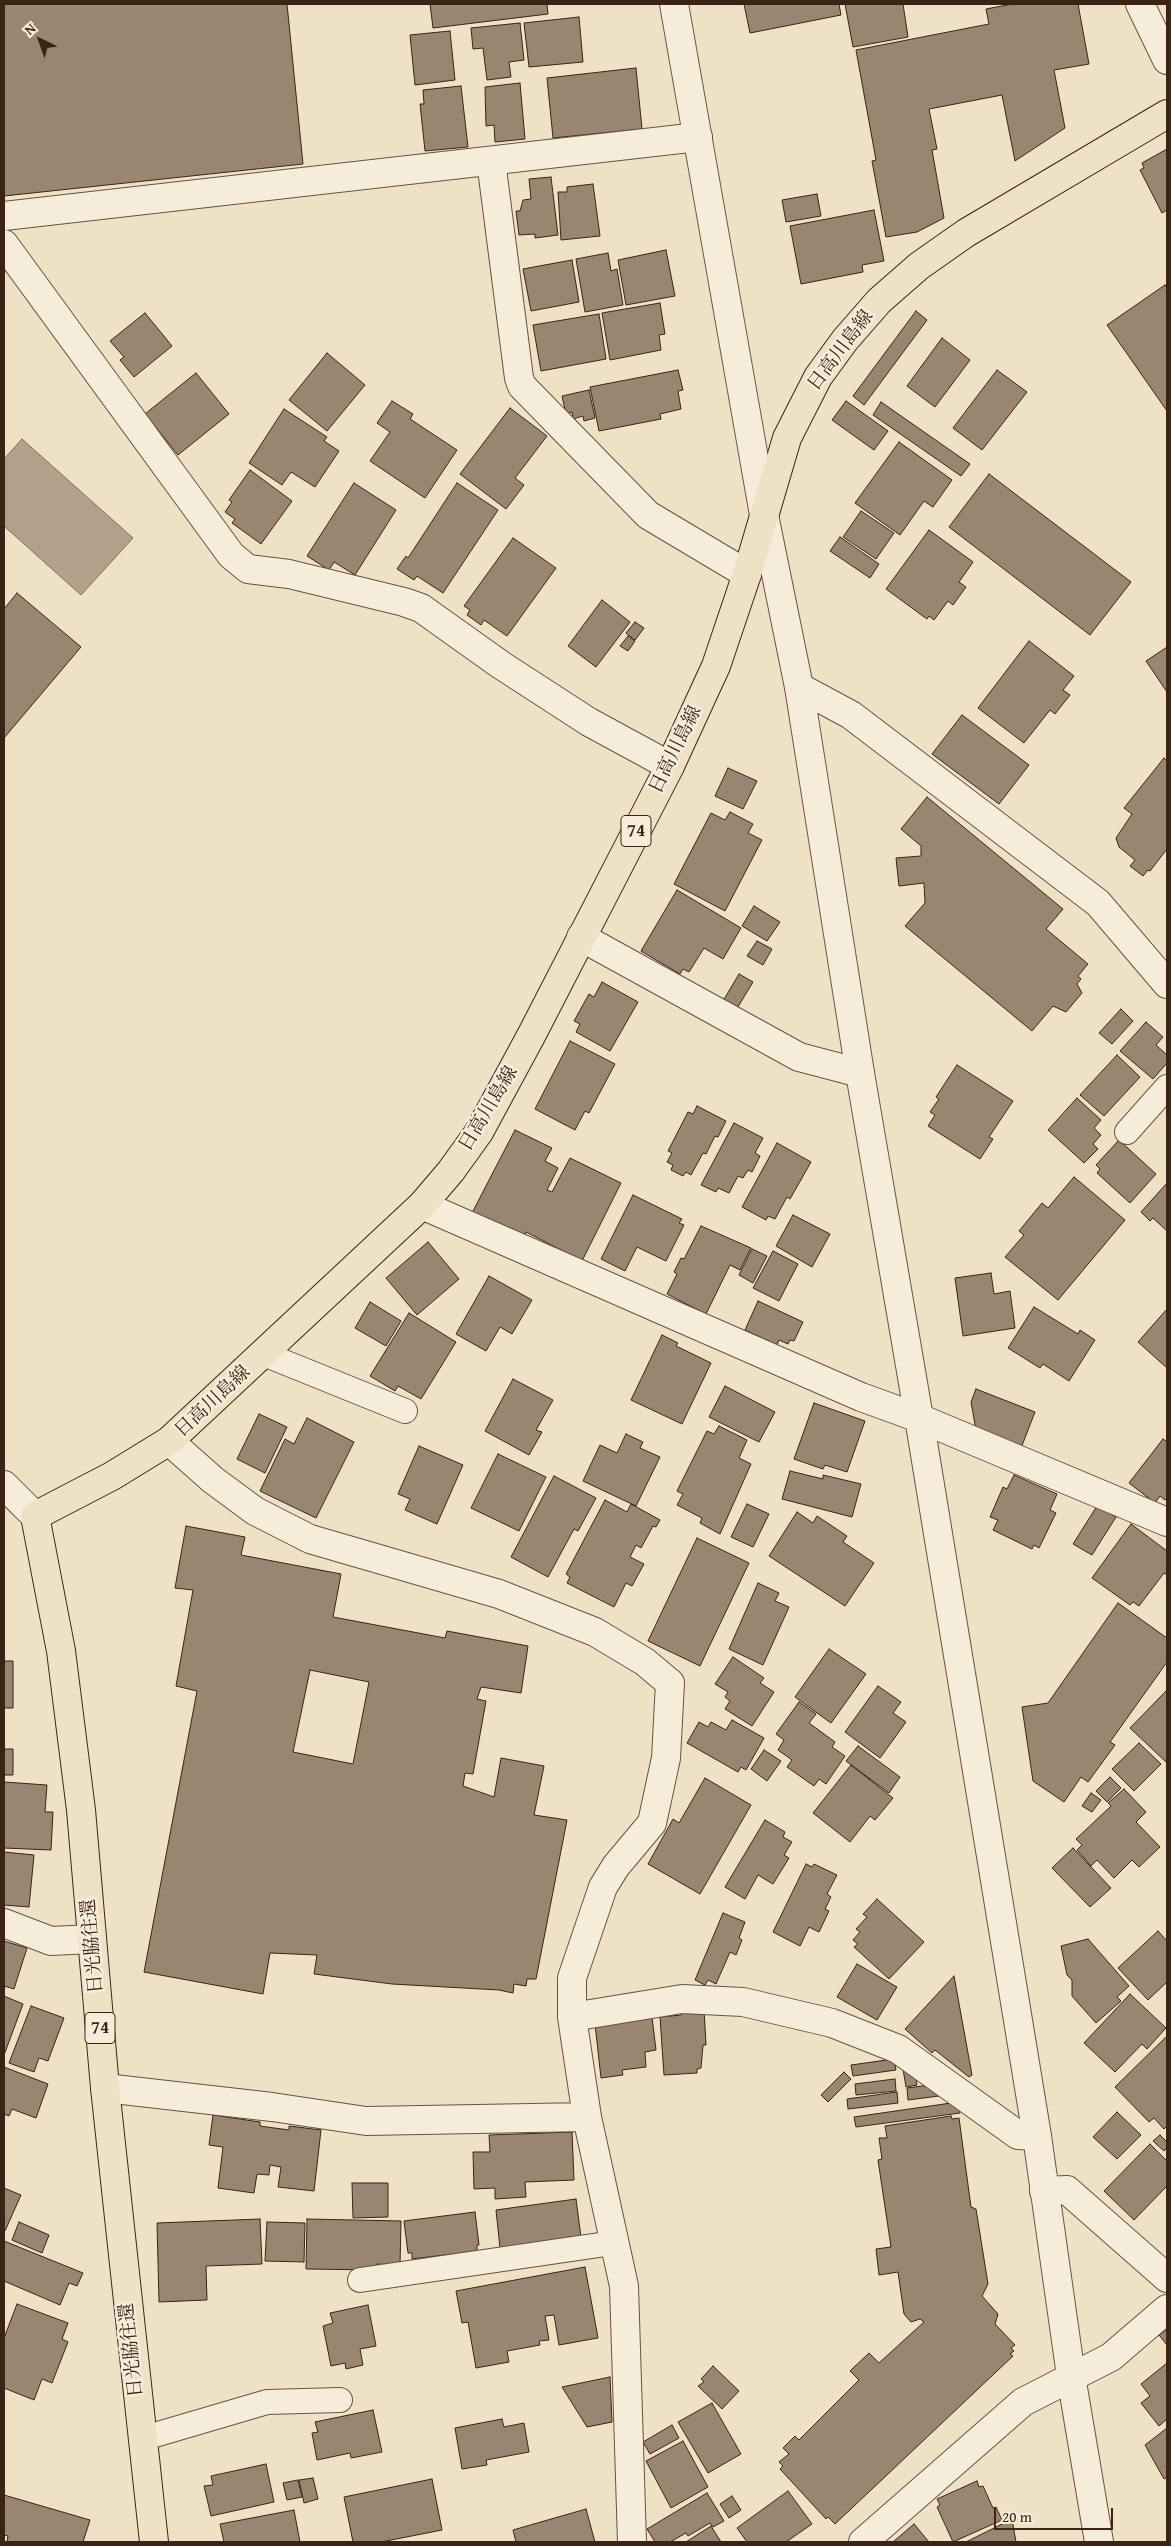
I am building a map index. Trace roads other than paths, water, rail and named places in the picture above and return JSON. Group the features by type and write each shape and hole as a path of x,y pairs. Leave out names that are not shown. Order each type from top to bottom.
{"main road":[{"name":"日高川島線","path":"35,1516 169,1442 422,1206 451,1171 479,1132 532,1034 670,766 716,666 747,574 787,438 818,377 845,340 879,301 919,266 966,233 1167,114"},
{"name":"日光脇往還","path":"35,1516 61,1651 81,1810 105,2088 154,2542"}],"street":[{"path":"674,4 764,515 799,687 860,1072 919,1418 1036,2136 1071,2376 1100,2542"},
{"path":"1140,4 1167,60"},
{"path":"4,216 698,137"},
{"path":"491,160 518,378 522,386 648,515 747,574"},
{"path":"4,244 232,555 248,569 289,574 404,602 421,608 501,665 588,722 670,766"},
{"path":"799,687 852,715 1098,903 1167,984"},
{"path":"581,937 799,1057 860,1072"},
{"path":"422,1206 861,1397 919,1418 1167,1522"},
{"path":"169,1442 213,1480 255,1511 310,1540 499,1594 586,1628 645,1662 670,1683 666,1758 652,1823 616,1866 603,1887 572,1978 572,2017 587,2117 613,2243 624,2286 632,2542"},
{"path":"4,1485 35,1516"},
{"path":"4,1923 51,1941 92,1939"},
{"path":"572,2017 682,1999 743,2002 832,2023 898,2049 1018,2135 1036,2136"},
{"path":"105,2088 272,2107 366,2121 587,2117"},
{"path":"1044,2191 1067,2190 1167,2278"},
{"path":"863,2542 1023,2402 1111,2357 1167,2309"}],"lane":[{"path":"1127,1132 1167,1087"},
{"path":"264,1354 405,1411"},
{"path":"360,2280 613,2243"},
{"path":"142,2439 267,2402 340,2400"}]}
